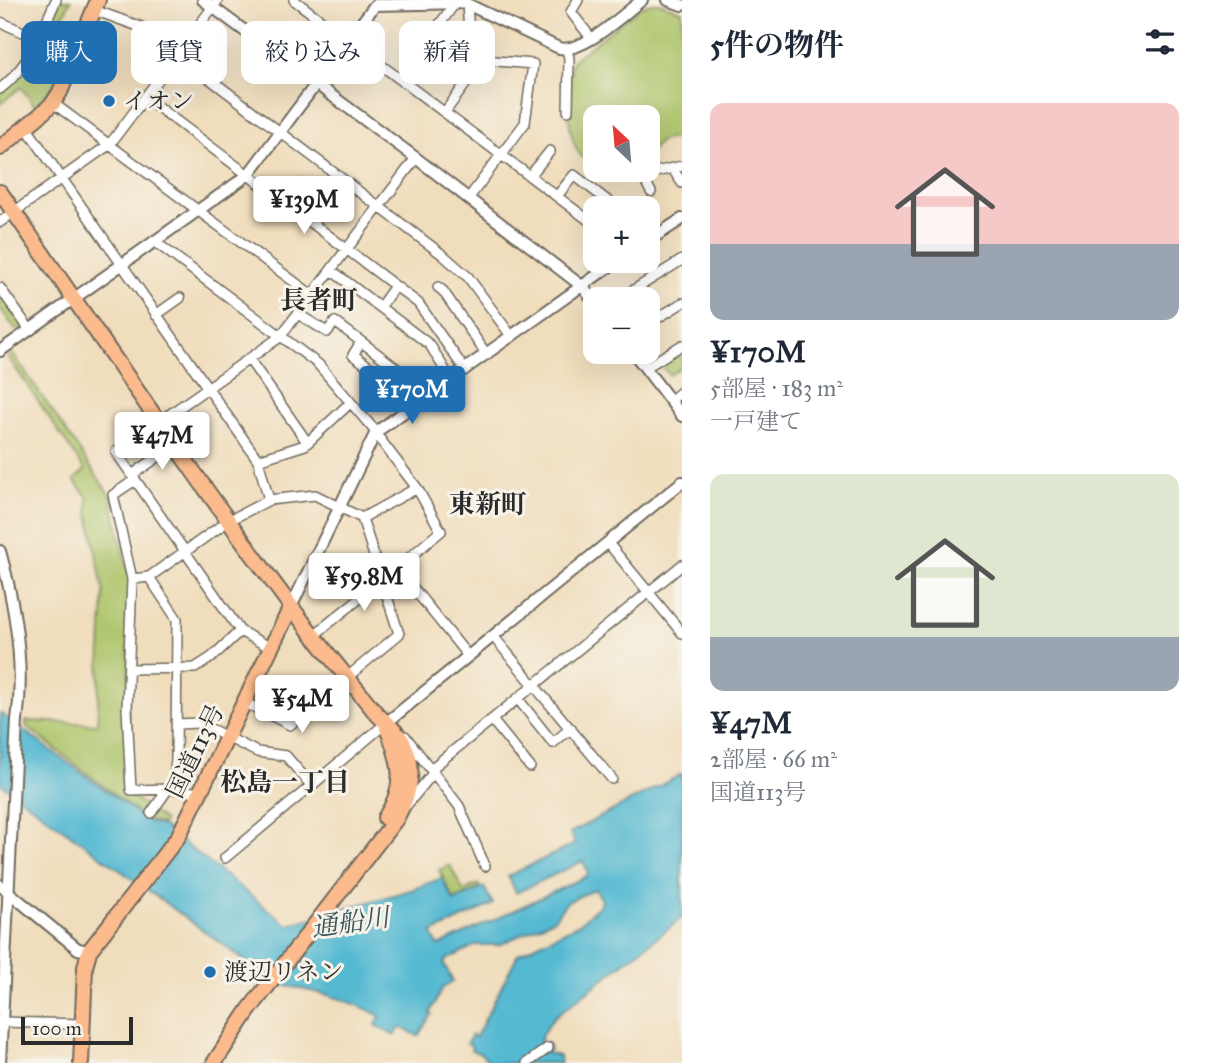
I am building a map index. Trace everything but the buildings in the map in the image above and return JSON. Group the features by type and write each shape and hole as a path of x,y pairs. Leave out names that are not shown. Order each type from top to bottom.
{"highway":[{"path":"0,148 53,103 96,5"},
{"path":"0,192 228,521 313,636 385,724 401,768 391,817 249,1010 214,1063"},
{"name":"国道113号","path":"89,951 178,837 291,607"},
{"path":"205,1063 220,1036 245,1002 391,817"},
{"path":"81,1063 85,967 89,951"}],"street":[{"path":"46,21 56,0"},
{"path":"203,0 216,4 316,85 416,158 583,287"},
{"path":"294,0 323,21"},
{"path":"578,0 571,12 591,38"},
{"path":"362,21 374,2 467,4 567,50 581,46 642,0"},
{"path":"668,0 682,5"},
{"path":"442,21 455,3"},
{"path":"203,21 216,4"},
{"path":"467,4 468,21"},
{"path":"96,5 131,22"},
{"path":"0,22 21,31"},
{"path":"567,50 568,111"},
{"path":"468,199 525,123 533,64 495,61"},
{"path":"0,88 21,69"},
{"path":"0,222 110,144 156,84"},
{"path":"215,84 443,255 468,277 512,337"},
{"path":"409,84 583,216"},
{"path":"445,112 466,84"},
{"path":"0,351 248,175 316,85"},
{"path":"146,98 418,303 466,370"},
{"path":"53,103 312,295"},
{"path":"26,127 258,460 269,500"},
{"path":"530,176 550,151"},
{"path":"271,648 240,631 116,452 280,337 416,158"},
{"path":"677,167 682,183"},
{"path":"557,196 574,175 601,196"},
{"path":"646,182 651,192"},
{"path":"660,233 682,219"},
{"path":"154,242 318,364 376,433 417,488 441,531 313,636"},
{"path":"638,287 682,260"},
{"path":"331,270 430,345 451,380"},
{"path":"291,607 376,433 601,273"},
{"path":"380,307 395,286"},
{"path":"438,287 487,355"},
{"path":"0,288 30,330"},
{"path":"156,315 180,298"},
{"path":"660,317 682,303"},
{"path":"298,314 327,332 335,322 431,394"},
{"path":"362,342 353,355 398,387 406,375"},
{"path":"645,368 682,345"},
{"path":"249,359 307,442"},
{"path":"642,364 682,416"},
{"path":"670,401 682,391"},
{"path":"258,460 307,442 350,402"},
{"path":"176,444 113,495 132,579 127,708 131,790 171,789 200,793"},
{"path":"225,858 682,482"},
{"path":"362,518 417,488"},
{"path":"132,579 149,577 228,521 269,500 315,495 362,518 399,634 290,725 244,702"},
{"path":"608,543 682,633"},
{"path":"0,551 18,638 20,699 16,720 12,812 4,888 0,1063"},
{"path":"391,817 433,770 682,565"},
{"path":"397,568 468,656"},
{"path":"149,577 177,619 177,724 171,789 151,813"},
{"path":"129,669 195,668 212,657 240,631"},
{"path":"493,636 612,779"},
{"path":"517,699 553,743 570,729"},
{"path":"492,720 530,767"},
{"path":"385,724 394,722 460,806 485,866"},
{"path":"177,724 199,723 257,752 286,756 311,785"},
{"path":"4,888 78,948 89,951"},
{"path":"1,1022 83,1024"},
{"path":"527,1063 548,1048"}],"green space":[{"path":"56,0 71,0 61,21 45,21"},
{"path":"660,3 682,11 682,136 660,141 660,105 583,105 583,158 571,133 569,95 572,61 642,6"},
{"path":"21,65 21,84 55,84 35,106 21,87 0,104 0,89 14,78"},
{"path":"310,188 324,199 310,217 295,206"},
{"path":"0,290 24,324 16,330 0,308"},
{"path":"677,351 682,367 669,375 660,361"},
{"path":"13,354 111,497 130,582 127,789 129,794 164,821 162,825 147,820 26,726 26,721 97,724 104,593 88,498 74,480 85,470 8,357"},
{"path":"450,865 463,891 478,884 480,888 454,900 439,870"}],"water":[{"name":"通船川","path":"0,713 149,822 162,826 288,925 411,890 442,878 454,901 484,887 493,904 432,933 438,946 587,876 583,861 516,893 508,876 575,844 570,833 682,774 682,918 553,1018 542,1035 539,1046 547,1042 550,1049 547,1053 559,1056 560,1063 490,1063 482,1054 471,1050 472,1046 467,1043 472,1035 476,1037 518,954 579,924 601,904 602,900 595,889 567,902 554,919 499,945 476,945 446,960 444,964 453,982 443,987 430,1013 432,1014 418,1036 400,1027 395,1036 376,1025 380,1016 355,1004 277,984 0,783"}],"place":[{"name":"イオン","path":"109,101"},
{"name":"渡辺リネン","path":"210,972"}],"district":[{"name":"長者町","path":"319,300"},
{"name":"東新町","path":"488,504"},
{"name":"松島一丁目","path":"285,782"}]}
